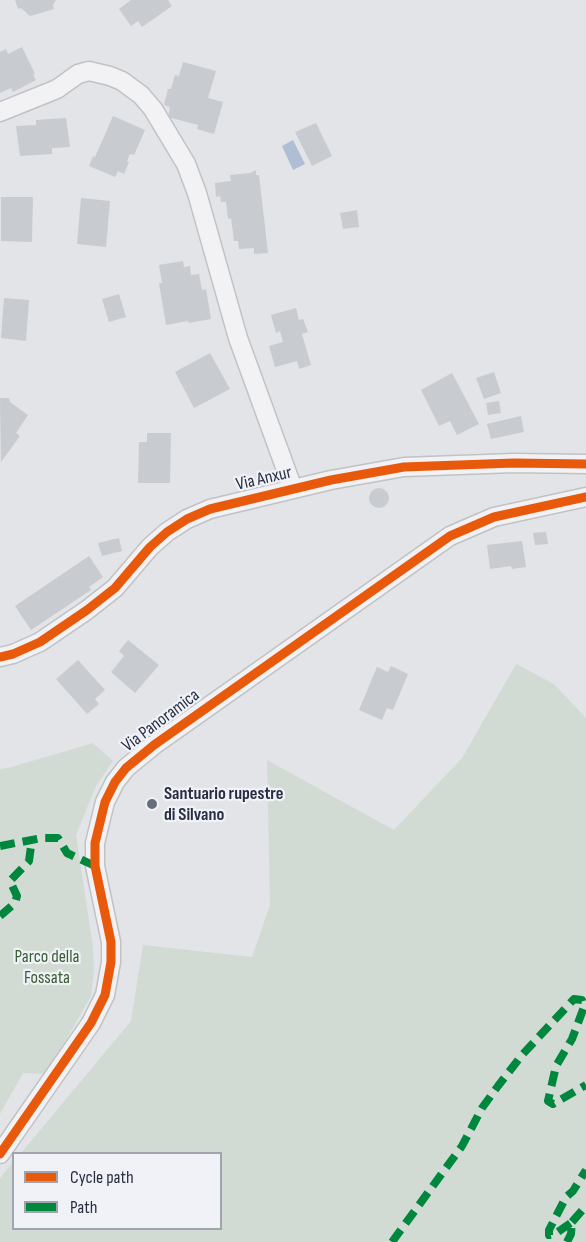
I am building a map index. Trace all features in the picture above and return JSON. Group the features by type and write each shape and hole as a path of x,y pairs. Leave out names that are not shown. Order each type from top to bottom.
{"street":[{"path":"0,112 57,89 78,74 89,71 122,81 153,109 186,164 197,193 238,338 293,489"},
{"name":"Via Anxur","path":"0,657 40,642 97,603 125,578 150,547 176,525 210,509 372,472 417,466 514,463 586,465"},
{"name":"Via Panoramica","path":"0,1154 91,1023 105,995 111,962 111,942 94,851 105,802 115,782 126,768 154,745 450,536 494,517 586,497"}],"green space":[{"path":"516,664 554,684 586,718 586,1242 0,1242 0,1178 12,1163 12,1230 222,1230 222,1152 22,1152 131,1021 143,945 252,957 270,905 267,760 394,830 462,758"},
{"name":"Parco della Fossata","path":"93,743 113,761 96,786 76,835 93,947 94,969 91,996 44,1074 23,1073 0,1114 0,769"}],"water":[{"path":"293,140 305,164 293,170 282,146"}],"building":[{"path":"15,0 56,0 53,5 54,9 30,16 21,8 18,9"},
{"path":"131,0 168,0 172,6 142,27 138,21 131,26 119,9"},
{"path":"22,47 36,80 13,92 11,88 0,93 0,52 6,49 8,54"},
{"path":"183,62 216,71 208,98 223,102 214,134 197,129 198,125 168,117 170,107 164,105 168,89 171,89 175,75 179,76"},
{"path":"113,116 145,130 134,155 130,154 124,174 118,171 115,177 89,166"},
{"path":"66,118 70,147 52,148 52,154 20,156 16,126 36,125 36,120"},
{"path":"316,123 332,156 312,166 295,132"},
{"path":"256,170 256,175 259,175 268,253 254,254 254,248 239,249 238,241 234,241 226,202 221,202 220,196 216,197 215,183 231,181 230,175 250,173"},
{"path":"1,197 33,197 32,242 1,241"},
{"path":"81,198 110,201 106,247 77,244"},
{"path":"357,210 359,227 343,229 340,213"},
{"path":"183,261 184,267 190,266 191,275 199,274 202,290 206,289 211,319 166,325 159,283 162,283 159,265"},
{"path":"119,294 126,317 109,322 102,299"},
{"path":"4,298 29,300 26,341 1,338"},
{"path":"296,308 299,320 303,319 308,332 302,334 311,365 299,369 297,361 275,367 269,346 283,342 280,331 276,333 271,315"},
{"path":"210,353 230,389 194,408 175,372"},
{"path":"494,372 501,393 484,399 476,378"},
{"path":"452,373 479,424 457,435 450,421 439,426 421,390"},
{"path":"0,398 9,398 10,402 28,415 16,433 20,436 1,462"},
{"path":"499,401 501,413 488,415 486,403"},
{"path":"521,416 524,432 491,439 487,424"},
{"path":"147,433 171,433 170,483 138,483 139,442 147,442"},
{"path":"375,488 383,488 389,494 389,502 383,508 375,508 369,502 369,494"},
{"path":"546,532 548,544 535,545 533,533"},
{"path":"119,538 122,551 102,556 98,543"},
{"path":"522,541 526,567 512,569 511,566 490,569 487,545"},
{"path":"89,556 103,577 89,587 91,590 31,630 15,606"},
{"path":"128,640 159,665 135,693 111,672 124,656 119,651"},
{"path":"78,660 105,690 95,699 99,704 87,714 56,679"},
{"path":"391,666 408,674 393,710 387,708 382,720 359,710 377,667 388,672"}],"marked path":[{"path":"0,846 42,838 58,838 67,853 95,866"},
{"path":"0,916 15,903 17,896 10,881 29,861 32,839"},
{"path":"392,1242 462,1146 482,1108 498,1086 522,1055 574,999 582,1000 584,1007 572,1039 556,1066 548,1101 553,1104 586,1085"},
{"path":"567,1242 571,1234 572,1222 555,1234 549,1235 549,1230 566,1197 573,1191 586,1170"},
{"path":"572,1222 586,1206"}],"cycle path":[{"path":"0,657 40,642 87,610 115,588 150,547 167,532 187,519 210,509 331,480 404,467 514,463 586,464"},
{"path":"0,1154 91,1023 105,995 111,962 111,942 95,866 95,843 105,802 115,782 126,768 154,745 450,536 494,517 586,497"}],"place":[{"name":"Santuario rupestre di Silvano","path":"152,804"}]}
